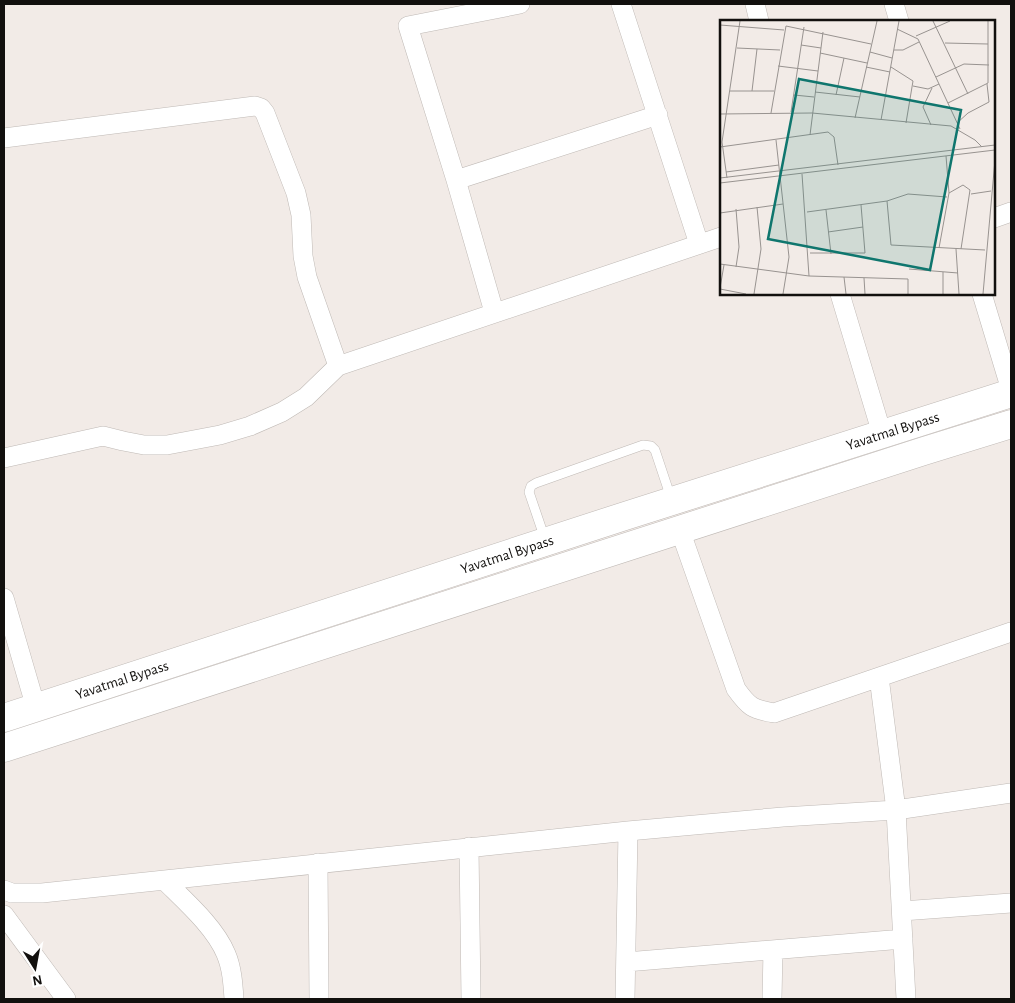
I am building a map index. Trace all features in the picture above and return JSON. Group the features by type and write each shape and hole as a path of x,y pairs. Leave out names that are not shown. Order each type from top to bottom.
{"main road":[{"name":"Yavatmal Bypass","path":"4,718 1011,392"},
{"name":"Yavatmal Bypass","path":"4,748 1011,424"}],"street":[{"path":"494,312 456,180 408,26 520,4"},
{"path":"621,4 699,244"},
{"path":"755,4 760,20"},
{"path":"894,4 899,20"},
{"path":"4,138 255,106 261,108 265,113 296,193 301,215 303,256 307,277 338,366"},
{"path":"456,180 658,115"},
{"path":"995,218 1011,212"},
{"path":"4,458 103,436 123,442 167,446 220,435 250,426 282,412 306,397 338,366 720,237"},
{"path":"840,295 882,434"},
{"path":"982,295 1011,392"},
{"path":"680,530 736,689 747,704 758,710 774,713 1011,632"},
{"path":"4,598 36,708"},
{"path":"879,677 896,810 906,999"},
{"path":"4,890 12,893 42,893 628,830 896,810 1011,793"},
{"path":"625,999 628,830"},
{"path":"469,847 471,999"},
{"path":"318,863 319,999"},
{"path":"164,880 214,932 226,954 233,981 234,999"},
{"path":"902,911 1011,903"},
{"path":"5,919 66,999"},
{"path":"626,962 903,939"},
{"path":"772,999 773,950"}],"lane":[{"path":"546,542 529,492 531,486 643,446 651,446 655,450 672,501"}]}
